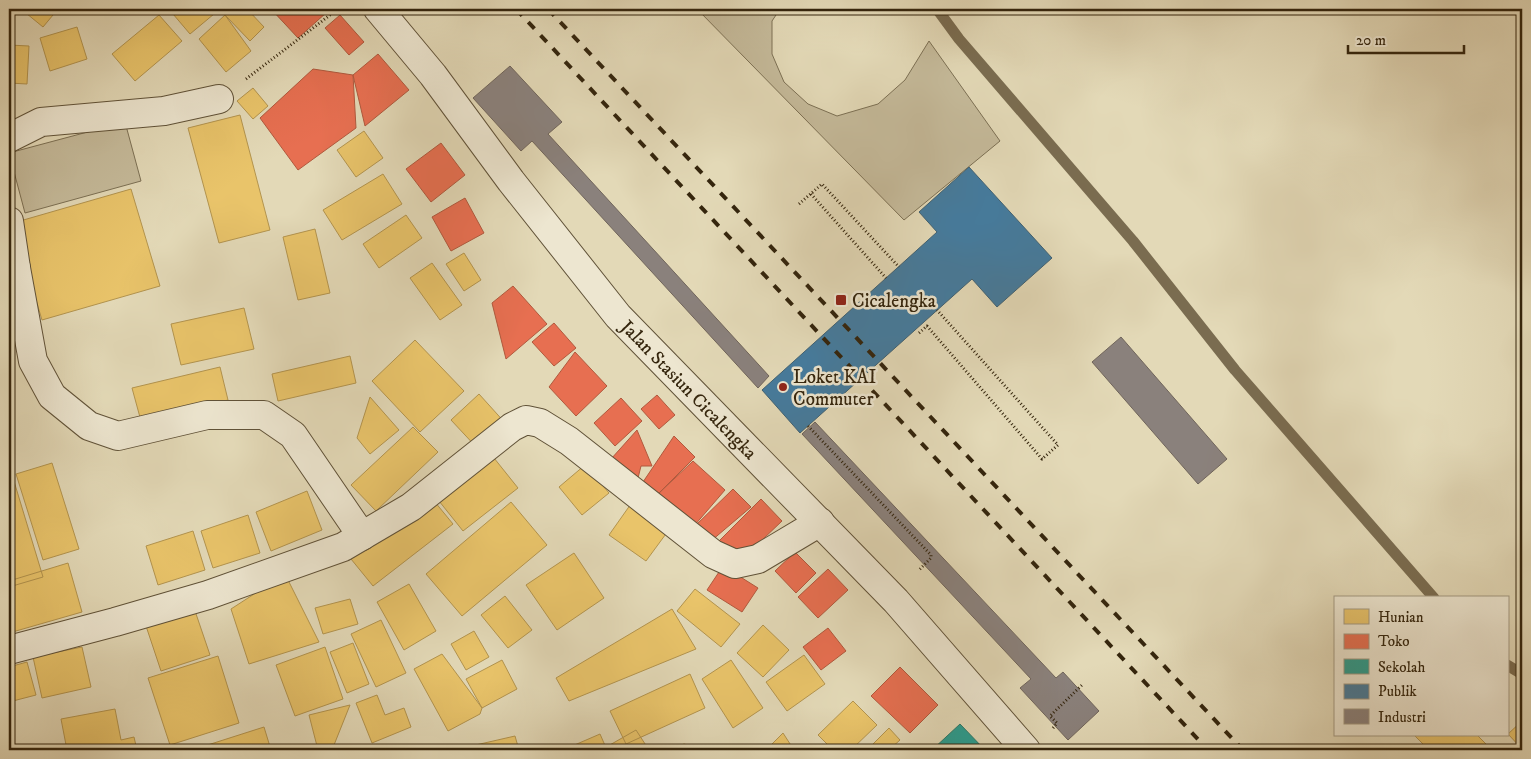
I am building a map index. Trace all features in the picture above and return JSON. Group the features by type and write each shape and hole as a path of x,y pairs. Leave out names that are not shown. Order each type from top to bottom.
{"street":[{"name":"Jalan Stasiun Cicalengka","path":"378,9 433,76 511,181 618,316 896,602 1026,750"},
{"path":"9,138 41,122 164,110 219,99"},
{"path":"9,221 12,269 33,362 52,396 89,426 118,436 206,415 264,414 293,435 362,536"},
{"path":"9,650 208,595 343,548 411,506 512,427 526,420 540,423 569,441 713,554 736,564 758,559 820,522"}],"path":[{"path":"219,99 338,9"},
{"path":"799,204 822,184 899,267"},
{"path":"811,194 886,278"},
{"path":"919,333 927,326 1042,459 1058,445 937,310"},
{"path":"808,426 930,555 930,561 919,570"},
{"path":"1057,723 1050,716 1082,685"}],"shaded area":[{"path":"697,9 780,9 772,21 772,54 784,82 808,104 837,116 878,104 905,80 929,41 1000,141 904,220"},
{"path":"125,122 141,181 25,213 9,153"}],"building: Hunian":[{"path":"21,9 58,9 43,27"},
{"path":"178,9 220,9 190,34 173,14"},
{"path":"232,9 247,9 264,27 250,41 225,15"},
{"path":"159,15 182,41 135,81 112,54"},
{"path":"225,15 251,51 226,72 199,39"},
{"path":"77,27 87,59 50,71 40,38"},
{"path":"9,45 29,46 27,84 9,83"},
{"path":"253,88 268,106 253,119 237,101"},
{"path":"240,115 270,230 219,243 188,128"},
{"path":"364,131 383,158 356,177 337,150"},
{"path":"383,174 402,204 342,240 323,210"},
{"path":"131,189 160,286 42,320 13,223"},
{"path":"406,215 422,238 379,268 363,244"},
{"path":"315,229 330,293 298,300 283,237"},
{"path":"464,253 481,280 464,291 446,264"},
{"path":"432,263 462,305 440,320 410,278"},
{"path":"244,308 254,349 181,365 171,324"},
{"path":"415,340 464,391 420,432 372,381"},
{"path":"350,356 356,383 278,401 272,374"},
{"path":"220,367 228,400 141,421 132,388"},
{"path":"479,394 507,425 479,450 451,420"},
{"path":"370,397 399,430 370,454 357,438"},
{"path":"413,427 438,452 376,511 351,485"},
{"path":"490,453 518,488 463,531 435,496"},
{"path":"52,463 79,549 43,560 16,474"},
{"path":"585,465 609,493 582,515 559,487"},
{"path":"9,469 43,577 9,587"},
{"path":"307,491 322,530 271,551 256,512"},
{"path":"430,496 453,524 373,586 351,559"},
{"path":"633,501 671,527 646,561 609,535"},
{"path":"511,502 547,545 462,616 426,574"},
{"path":"248,515 260,553 213,568 201,531"},
{"path":"193,531 205,570 158,585 146,546"},
{"path":"574,553 604,598 557,630 526,585"},
{"path":"68,563 82,612 9,633 9,581"},
{"path":"285,574 319,642 249,664 231,609"},
{"path":"409,584 436,631 404,650 377,602"},
{"path":"695,589 740,624 721,647 677,611"},
{"path":"505,596 532,630 508,648 481,615"},
{"path":"350,599 358,624 323,634 315,608"},
{"path":"193,605 210,655 161,671 144,620"},
{"path":"672,609 696,649 569,701 556,678"},
{"path":"381,620 406,673 376,687 351,634"},
{"path":"763,625 789,650 763,677 737,653"},
{"path":"474,631 489,657 466,670 451,644"},
{"path":"353,643 369,684 347,693 330,652"},
{"path":"82,647 91,687 42,698 33,657"},
{"path":"325,647 343,699 295,716 276,665"},
{"path":"442,654 482,708 480,714 448,731 414,669"},
{"path":"804,655 825,684 787,711 766,682"},
{"path":"218,656 239,723 170,745 148,678"},
{"path":"502,660 517,689 482,708 466,679"},
{"path":"731,660 763,708 733,728 702,679"},
{"path":"27,662 36,695 9,702 9,667"},
{"path":"690,674 705,708 626,744 610,711"},
{"path":"377,695 385,715 404,708 411,727 372,743 356,703"},
{"path":"853,701 877,725 851,750 833,750 818,735"},
{"path":"350,705 332,750 318,750 309,715"},
{"path":"115,709 121,740 134,737 137,750 67,750 61,719"},
{"path":"1522,721 1522,749 1508,734"},
{"path":"264,727 271,750 192,750"},
{"path":"889,728 900,740 891,748 893,750 877,750 873,744"},
{"path":"636,730 649,750 601,750"},
{"path":"783,733 794,750 766,750"},
{"path":"600,734 607,750 563,750"},
{"path":"515,736 519,750 468,750 467,747"},
{"path":"1415,736 1478,736 1492,750 1429,750"},
{"path":"684,744 705,750 670,750"}],"building: Toko":[{"path":"271,9 322,9 326,13 298,38"},
{"path":"340,15 364,42 349,55 325,28"},
{"path":"378,54 409,90 365,126 353,75"},
{"path":"313,69 353,75 356,128 298,170 260,118"},
{"path":"441,143 465,175 431,202 406,169"},
{"path":"465,198 484,233 451,251 432,217"},
{"path":"513,286 547,324 506,359 492,303"},
{"path":"554,323 576,348 554,366 532,342"},
{"path":"575,352 607,386 576,416 549,387"},
{"path":"657,395 675,415 659,429 641,409"},
{"path":"621,398 642,421 615,446 594,423"},
{"path":"637,430 652,466 641,466 637,482 611,459"},
{"path":"674,436 695,457 656,496 643,482"},
{"path":"693,461 725,490 694,526 656,496"},
{"path":"733,489 751,507 711,541 695,526"},
{"path":"761,499 782,521 739,562 719,541"},
{"path":"795,552 816,573 796,593 775,571"},
{"path":"723,566 758,588 742,612 707,590"},
{"path":"828,569 848,590 818,618 798,597"},
{"path":"828,628 846,651 821,670 803,647"},
{"path":"900,667 938,705 910,733 871,696"}],"building: Sekolah":[{"path":"960,724 985,750 932,750"}],"building: Publik":[{"path":"969,167 1052,258 997,307 972,279 800,433 762,390 937,232 919,212"}],"building: Industri":[{"path":"510,66 562,122 548,134 769,376 758,388 532,141 521,151 473,98"},
{"path":"1121,337 1227,459 1198,484 1092,362"},
{"path":"815,422 1056,678 1063,672 1099,711 1068,740 1020,688 1031,679 802,434"}],"waterway":[{"path":"937,9 959,39 1133,241 1235,370 1432,596"},
{"path":"1508,666 1522,674"}],"railway":[{"path":"516,9 1208,750"},
{"path":"548,9 1243,750"}],"place":[{"name":"Cicalengka","path":"841,300"},
{"name":"Loket KAI Commuter","path":"783,387"}]}
